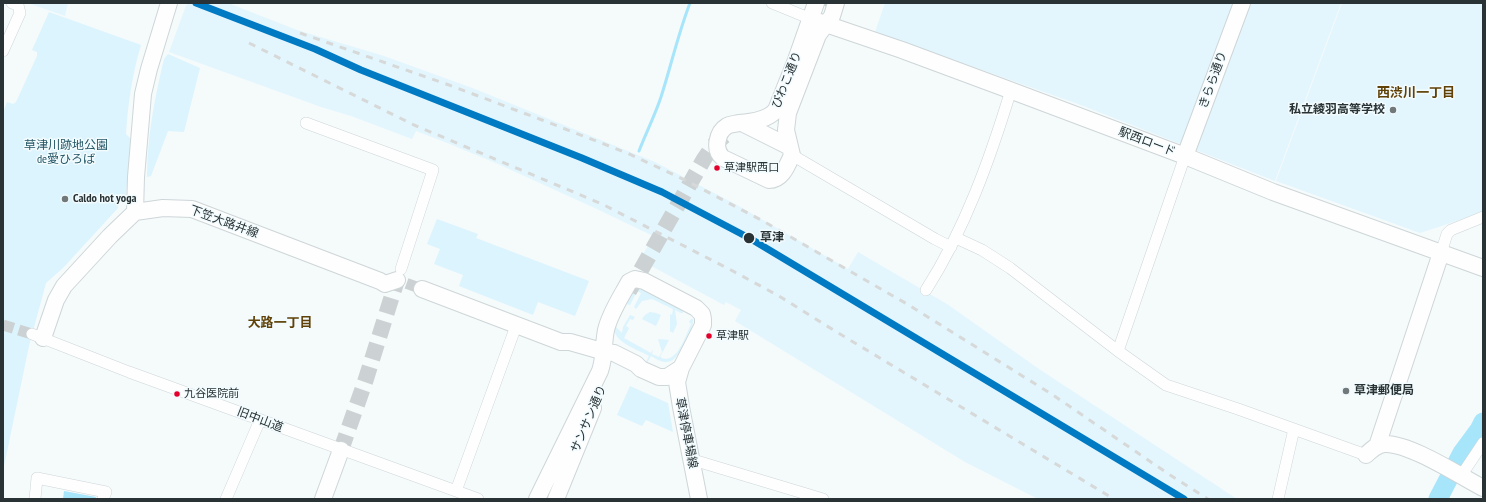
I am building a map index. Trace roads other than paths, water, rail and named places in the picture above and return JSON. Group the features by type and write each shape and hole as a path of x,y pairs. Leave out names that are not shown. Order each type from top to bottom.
{"street":[{"path":"3,52 20,13 18,5 12,3"},
{"path":"37,336 64,286 110,236 135,212 136,177 143,94 169,3"},
{"path":"772,3 811,19"},
{"name":"びわこ通り","path":"816,3 796,60 776,110 770,116 763,119 731,124 725,127 716,144 717,152 723,158 769,180 780,176 791,151 786,130 788,113 818,35 832,16 836,3"},
{"name":"きらら通り","path":"1185,156 1242,3"},
{"name":"駅西ロード","path":"811,19 902,50 1011,90 1185,156 1273,192 1483,268"},
{"path":"926,290 954,242 995,141 1011,90"},
{"path":"306,123 433,170 433,179 399,275"},
{"path":"742,123 936,239 954,242 982,250 1010,268 1118,351 1166,385 1294,429 1372,451 1393,445 1411,449 1483,488"},
{"path":"1118,351 1185,156"},
{"name":"下笠大路井線","path":"135,212 163,208 192,209 385,284 399,275"},
{"path":"1372,451 1447,234 1451,230 1483,217"},
{"name":"草津停車場線","path":"605,352 606,333 613,313 629,282 635,279 641,279 696,308 702,314 703,325 677,379 690,459 699,499"},
{"path":"422,289 560,342 570,342 605,352 614,353 636,364 641,369 656,377 661,378 669,376 681,368"},
{"path":"456,491 516,326"},
{"name":"旧中山道","path":"37,336 129,372 478,499"},
{"name":"サンサン通り","path":"537,499 600,371 605,352"},
{"name":"サンサン通り","path":"556,499 584,428 610,369 615,365 621,364 641,369"},
{"path":"226,499 260,420"},
{"path":"1278,499 1294,429"},
{"path":"1455,473 1483,443"},
{"path":"322,499 341,450"},
{"path":"690,459 823,499"},
{"path":"35,499 37,478 106,492 103,499"}],"water":[{"path":"64,491 96,497 95,499 63,499"}],"waterway":[{"path":"639,151 661,97 690,3"},
{"path":"1438,499 1462,453 1483,422"}],"tunnel":[{"path":"815,28 825,3"},
{"path":"629,291 704,159 713,146 724,136"},
{"path":"399,274 397,280 422,289"},
{"path":"341,450 365,382 397,280"},
{"path":"3,325 32,334"},
{"path":"546,499 560,468"}],"railway":[{"path":"300,33 449,85 542,120 627,153 685,180 763,221 907,304 1053,395 1170,475 1208,499"},
{"path":"249,43 414,125 602,204 731,270 779,296 1114,499"}],"place":[{"name":"私立綾羽高等学校","path":"1393,110"},
{"name":"草津駅西口","path":"717,168"},
{"name":"Caldo hot yoga","path":"65,199"},
{"name":"草津","path":"749,238"},
{"name":"草津駅","path":"709,336"},
{"name":"草津郵便局","path":"1346,391"},
{"name":"九谷医院前","path":"177,394"}],"district":[{"name":"西渋川一丁目","path":"1416,93"},
{"name":"大路一丁目","path":"280,323"}],"park label":[{"name":"草津川跡地公園 de愛ひろば","path":"66,153"}]}
